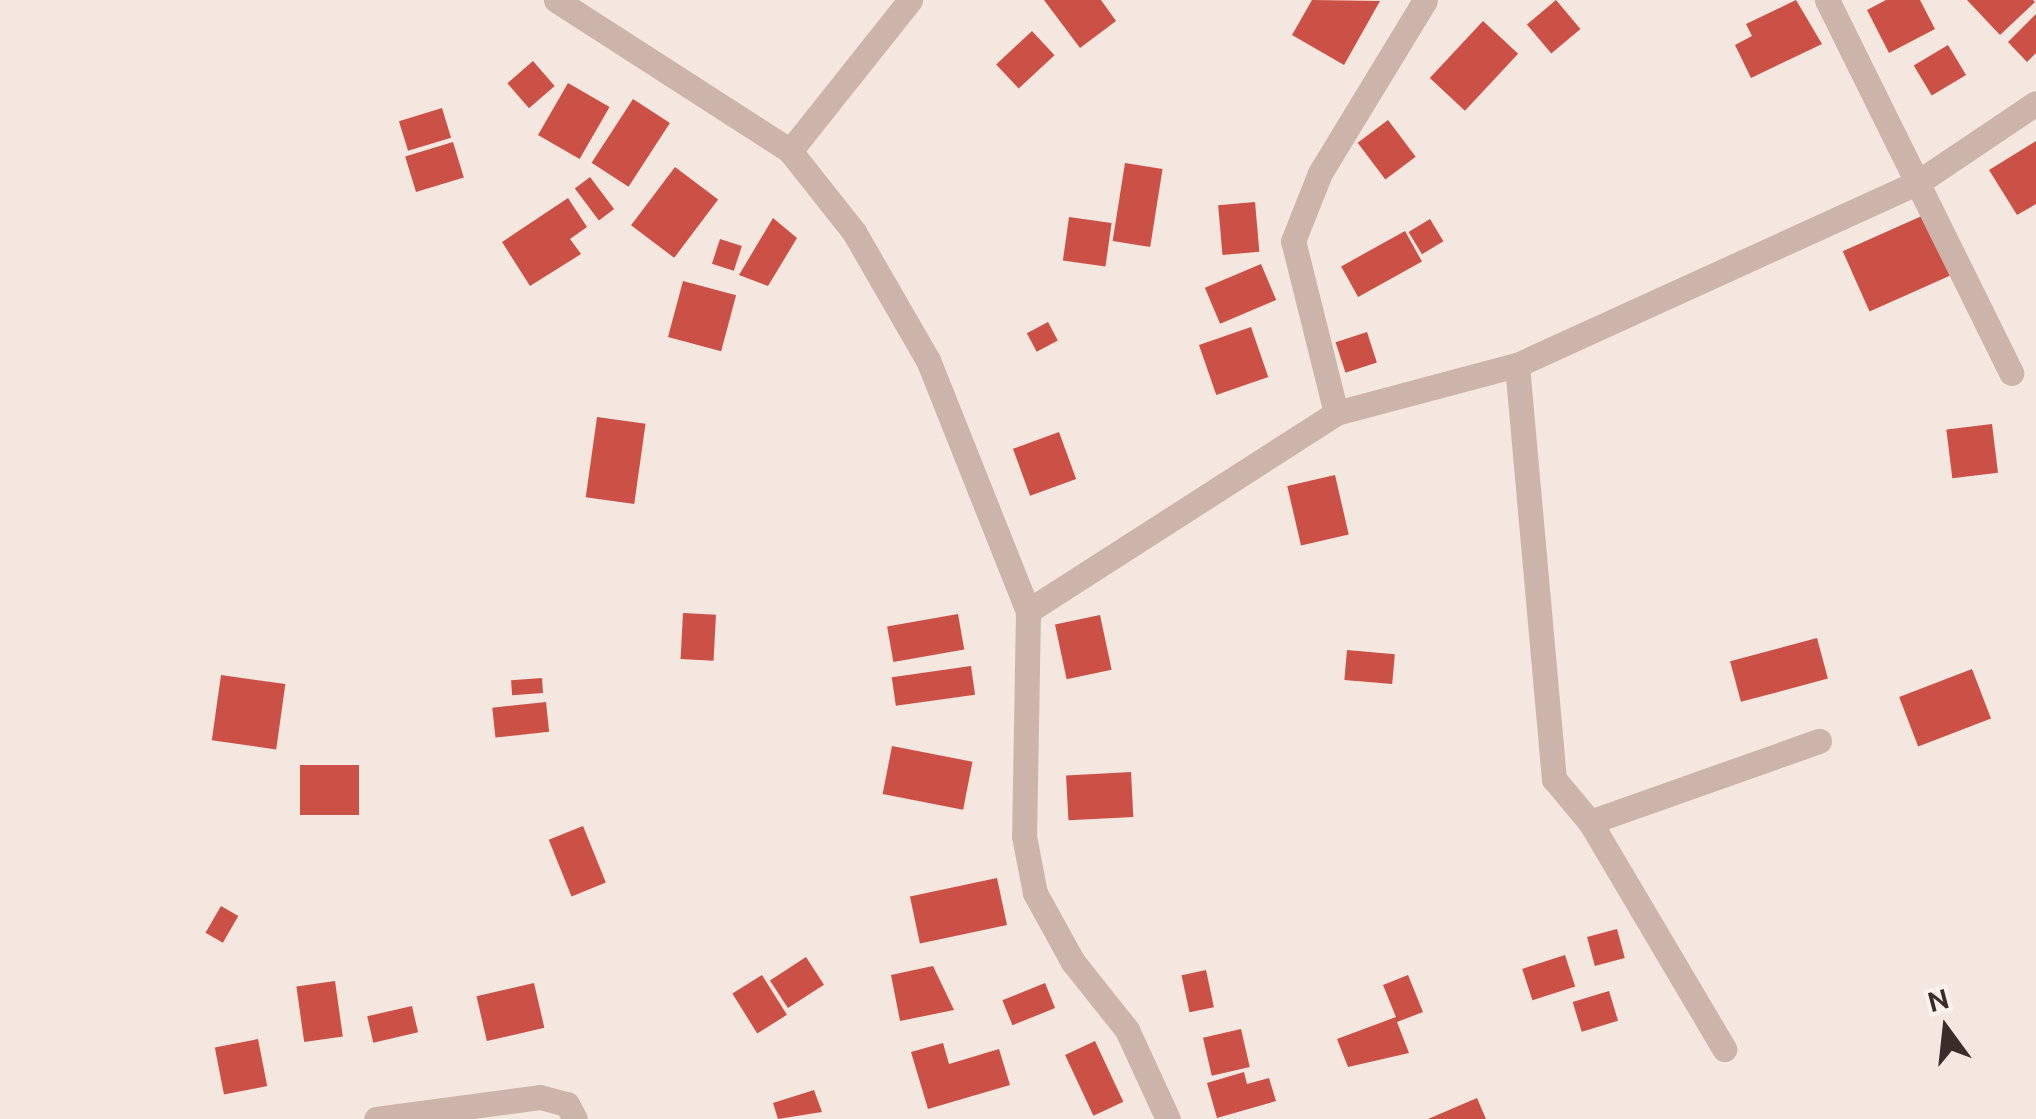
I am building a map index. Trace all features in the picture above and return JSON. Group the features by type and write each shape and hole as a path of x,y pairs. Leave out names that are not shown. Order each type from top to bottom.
{"street":[{"path":"556,0 790,152 854,232 928,360 1028,611 1024,836 1036,893 1073,962 1127,1030 1161,1117"},
{"path":"790,152 910,0"},
{"path":"1336,413 1293,241 1320,173 1426,0"},
{"path":"1827,0 2011,373"},
{"path":"1028,611 1336,413 1517,366 1918,183 2036,103"},
{"path":"1517,366 1547,744 1554,779 1590,822 1724,1049"},
{"path":"1590,822 1818,741"},
{"path":"376,1119 540,1097 567,1104 575,1119"}],"building":[{"path":"1044,0 1101,0 1116,21 1080,48"},
{"path":"1312,0 1380,1 1344,65 1292,35"},
{"path":"1556,0 1580,29 1551,54 1527,24"},
{"path":"1796,0 1822,44 1751,78 1735,45 1752,36 1746,24"},
{"path":"1886,0 1920,0 1935,29 1889,53 1867,10"},
{"path":"1967,0 2033,0 2035,2 2000,35"},
{"path":"2036,14 2036,53 2027,62 2008,42"},
{"path":"1483,21 1518,54 1465,111 1430,78"},
{"path":"1032,31 1055,55 1019,89 996,64"},
{"path":"1948,45 1966,75 1932,96 1914,66"},
{"path":"533,61 555,86 529,108 507,83"},
{"path":"568,83 610,107 580,159 538,135"},
{"path":"633,99 670,123 629,187 592,163"},
{"path":"442,108 451,138 408,151 399,121"},
{"path":"1388,120 1416,157 1385,180 1358,143"},
{"path":"2036,141 2036,204 2017,215 1989,170"},
{"path":"453,142 464,177 416,192 405,157"},
{"path":"1125,163 1163,169 1150,247 1113,241"},
{"path":"675,167 718,199 674,258 631,225"},
{"path":"590,177 614,209 599,220 575,188"},
{"path":"568,198 587,227 570,239 581,254 530,286 502,242"},
{"path":"1255,202 1259,252 1222,255 1218,205"},
{"path":"1924,215 1951,275 1870,311 1843,251"},
{"path":"1069,217 1112,223 1105,267 1063,261"},
{"path":"773,218 797,238 768,286 739,275"},
{"path":"1430,219 1443,241 1422,254 1409,232"},
{"path":"1405,231 1422,262 1358,297 1341,266"},
{"path":"720,239 742,246 734,271 712,264"},
{"path":"1261,264 1276,300 1220,324 1205,288"},
{"path":"683,281 736,295 721,351 668,337"},
{"path":"1048,322 1058,341 1037,352 1027,333"},
{"path":"1251,327 1268,377 1216,395 1199,345"},
{"path":"1367,332 1377,362 1346,373 1336,342"},
{"path":"597,417 646,424 634,504 586,497"},
{"path":"1992,424 1998,473 1952,478 1946,430"},
{"path":"1059,432 1076,479 1030,496 1013,449"},
{"path":"1335,475 1349,534 1301,545 1287,486"},
{"path":"683,613 716,615 714,661 681,659"},
{"path":"958,614 964,649 893,662 887,627"},
{"path":"1100,615 1112,670 1067,679 1055,625"},
{"path":"1817,638 1828,679 1741,702 1730,661"},
{"path":"1347,650 1395,654 1392,684 1344,680"},
{"path":"971,666 975,695 896,706 892,677"},
{"path":"1972,669 1991,718 1918,746 1899,697"},
{"path":"221,675 285,684 276,749 212,740"},
{"path":"542,678 543,693 512,695 511,680"},
{"path":"546,702 549,732 495,737 492,708"},
{"path":"892,746 972,762 963,810 883,794"},
{"path":"300,765 359,765 359,815 300,815"},
{"path":"1131,772 1133,817 1068,820 1066,775"},
{"path":"583,826 606,883 572,896 549,840"},
{"path":"997,878 1007,925 920,943 910,897"},
{"path":"221,906 238,916 223,943 206,933"},
{"path":"1617,929 1625,958 1595,966 1587,937"},
{"path":"1565,955 1575,986 1532,1000 1522,969"},
{"path":"806,957 824,985 788,1008 770,980"},
{"path":"933,966 954,1010 900,1021 891,975"},
{"path":"1206,970 1214,1007 1189,1012 1182,975"},
{"path":"762,975 787,1015 757,1033 732,994"},
{"path":"1408,975 1423,1012 1397,1022 1409,1053 1348,1067 1337,1039 1396,1017 1383,985"},
{"path":"335,981 343,1036 304,1042 296,986"},
{"path":"534,983 544,1028 487,1041 477,996"},
{"path":"1045,983 1055,1008 1012,1025 1002,1000"},
{"path":"1609,991 1618,1021 1582,1032 1573,1002"},
{"path":"412,1006 418,1032 373,1043 367,1016"},
{"path":"1241,1029 1250,1067 1212,1076 1203,1038"},
{"path":"258,1039 267,1086 224,1095 215,1047"},
{"path":"1095,1041 1123,1102 1093,1116 1065,1055"},
{"path":"943,1043 949,1064 999,1049 1010,1085 928,1109 911,1052"},
{"path":"1244,1072 1247,1084 1269,1078 1276,1101 1217,1118 1207,1083"},
{"path":"814,1090 822,1112 778,1119 773,1103"},
{"path":"1477,1098 1486,1119 1428,1119"}]}
